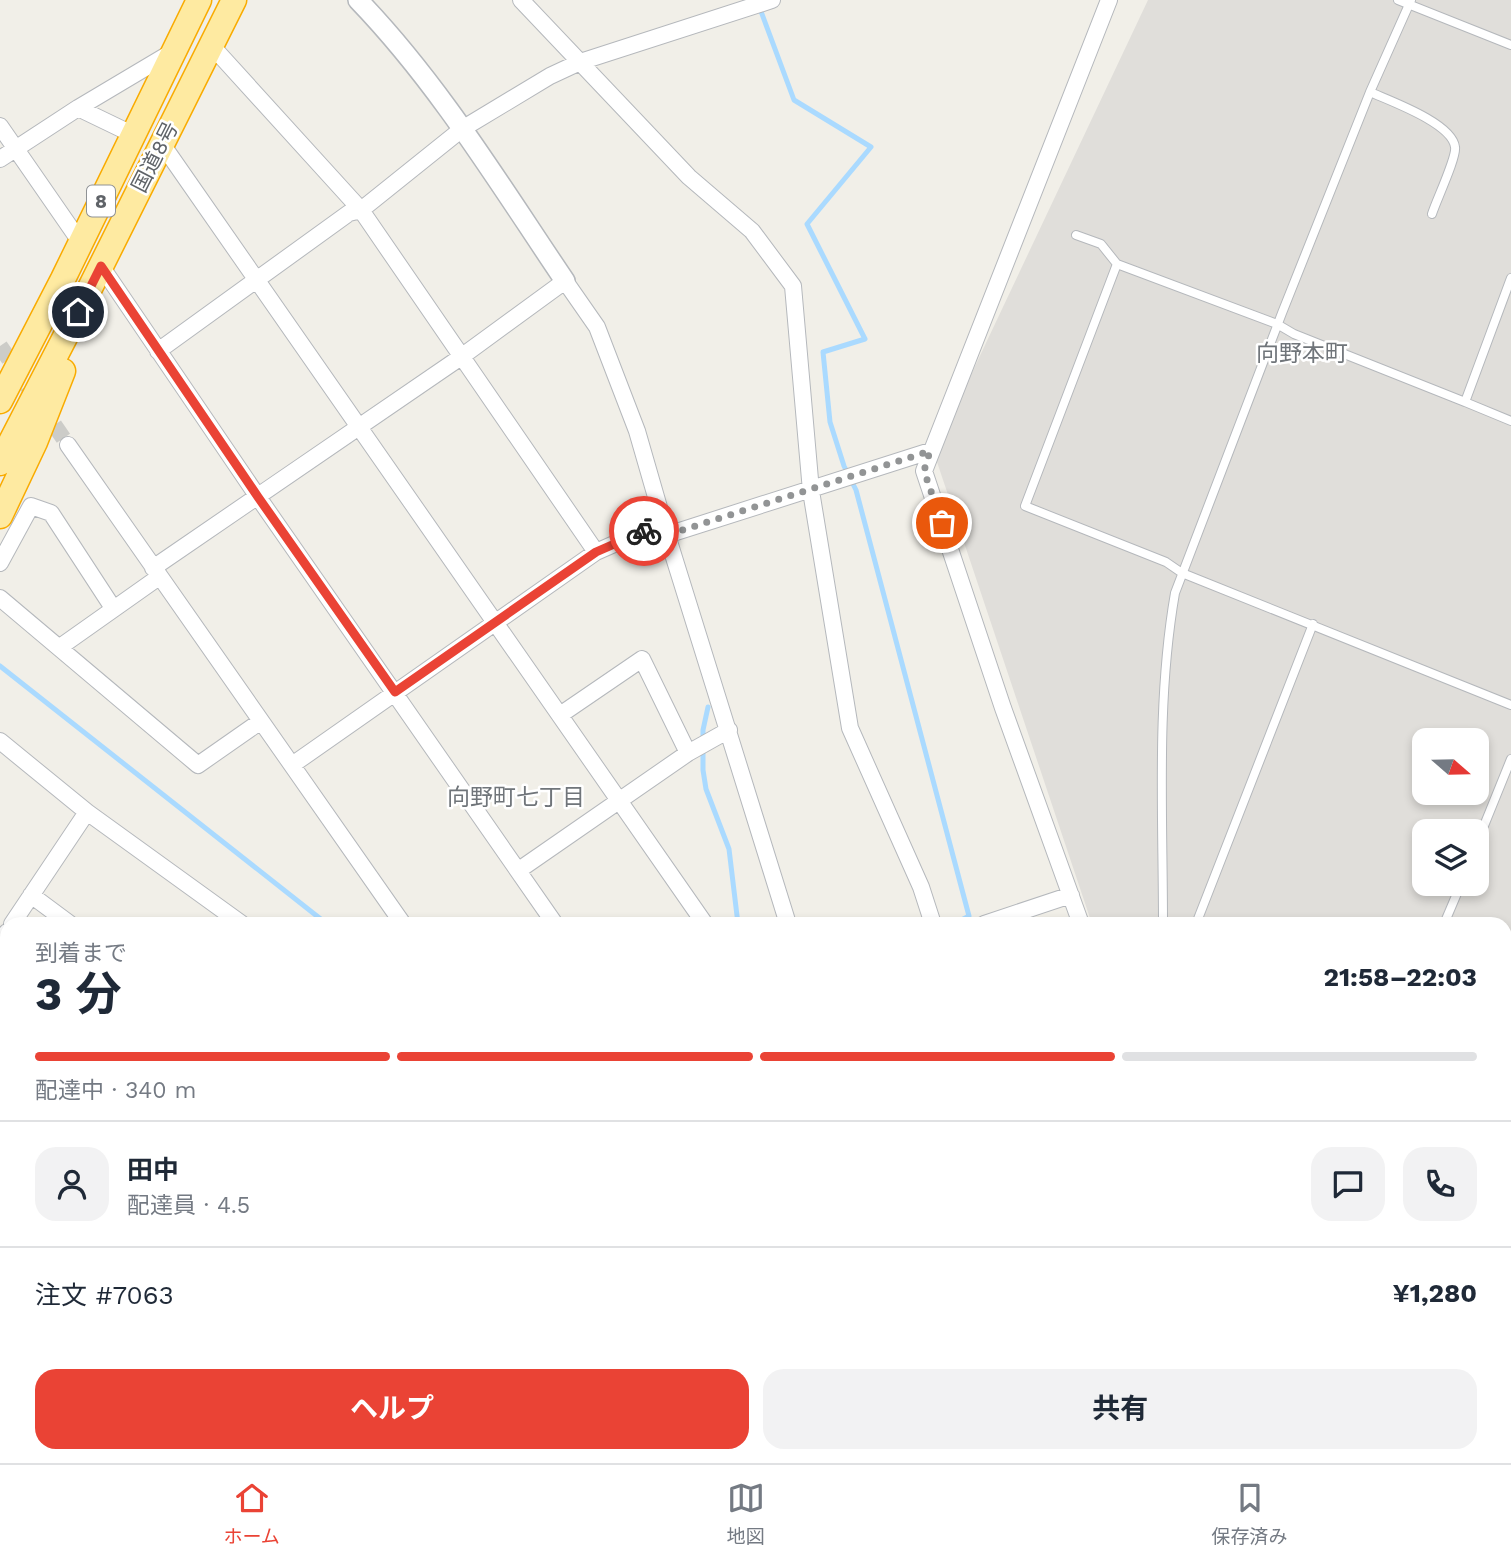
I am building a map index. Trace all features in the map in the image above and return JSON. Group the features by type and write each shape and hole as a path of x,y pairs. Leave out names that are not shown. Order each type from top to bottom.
{"highway":[{"name":"国道8号","path":"0,401 64,279 199,0"},
{"name":"国道8号","path":"0,463 234,0"},
{"name":"8","path":"0,516 36,442 97,273"},
{"name":"8","path":"0,367 64,279"}],"street":[{"path":"358,0 418,67 597,327 637,431 786,917"},
{"path":"521,0 689,177 752,231 793,286 811,491 850,728 921,887 931,917"},
{"path":"158,352 349,213 361,210 462,128 550,76 580,62 772,0"},
{"path":"1079,917 1003,708 924,471 1109,0"},
{"path":"211,45 361,210 596,552"},
{"path":"0,159 78,108 174,51"},
{"path":"78,108 134,135"},
{"path":"0,126 81,243"},
{"path":"162,144 700,917"},
{"path":"97,273 158,352 550,917"},
{"path":"60,647 258,497 461,357 565,281"},
{"path":"68,445 398,917"},
{"path":"292,765 596,552 666,529 811,491 930,451"},
{"path":"0,563 31,506 51,513 113,608"},
{"path":"0,598 198,765 261,721"},
{"path":"560,715 642,659 688,753"},
{"path":"519,870 688,753 729,730"},
{"path":"0,741 87,812 232,917"},
{"path":"17,917 87,812"},
{"path":"31,895 61,917"},
{"path":"1005,917 1071,895"}],"lane":[{"path":"1398,0 1410,2 1511,45"},
{"path":"1163,917 1163,685 1169,628 1182,573 1277,324 1370,92 1410,2"},
{"path":"1370,92 1432,121 1452,138 1456,149 1432,214"},
{"path":"1076,235 1101,244 1118,264 1277,324 1294,334 1511,421"},
{"path":"1118,264 1025,506 1166,562 1182,573 1511,705"},
{"path":"1465,402 1511,278"},
{"path":"1199,917 1313,624"},
{"path":"1487,819 1511,759"},
{"path":"1447,917 1456,896"}],"shaded area":[{"path":"1148,0 1511,0 1511,917 1090,917 934,453"}],"waterway":[{"path":"759,6 794,100 871,147 807,224 865,339 823,352 830,422 844,466 856,490 967,917"},
{"path":"0,666 318,917"},
{"path":"708,707 703,730 703,770 706,789 729,849 737,917"}],"tunnel":[{"path":"0,346 68,445"}],"way so far":[{"path":"644,531 664,523 667,535 930,451 924,471 942,523"}],"district":[{"name":"向野本町","path":"1302,353"},
{"name":"向野町七丁目","path":"516,797"}],"route":[{"path":"78,312 101,266 395,692 596,552 644,531"}]}
